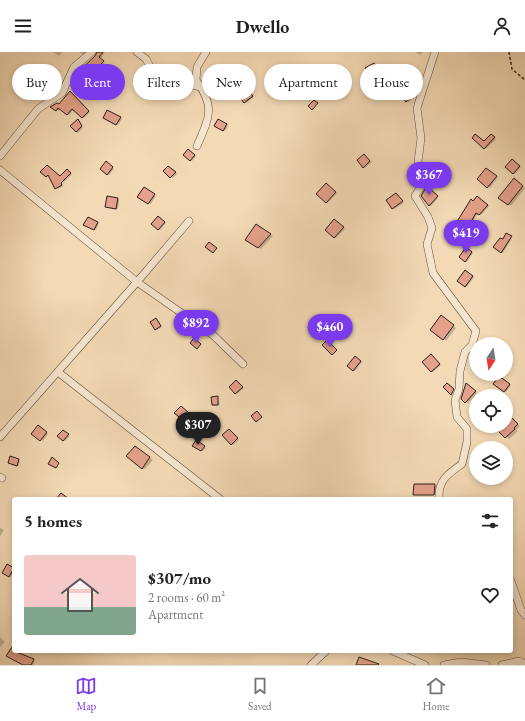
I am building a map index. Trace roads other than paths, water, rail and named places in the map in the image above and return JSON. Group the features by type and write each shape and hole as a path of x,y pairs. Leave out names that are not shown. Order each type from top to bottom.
{"street":[{"path":"0,156 38,109 62,93 74,67 92,52"},
{"path":"137,52 146,59 155,76 201,87"},
{"path":"197,146 210,117 205,93 196,80 197,67 206,52"},
{"path":"435,52 417,108 421,138 418,162 423,183 415,196 428,217 432,228 427,244 433,273 476,331 472,345 465,352 460,371 459,389 455,400 457,417 467,429 467,442 462,464 448,474 439,487 439,497"},
{"path":"0,170 138,282 213,335 243,364"},
{"path":"0,437 138,282 189,221"},
{"path":"58,372 217,497"},
{"path":"513,587 521,610 525,615"},
{"path":"311,665 324,653"},
{"path":"398,653 425,665"},
{"path":"502,665 519,661 525,664"},
{"path":"444,665 461,662 486,665"}]}
